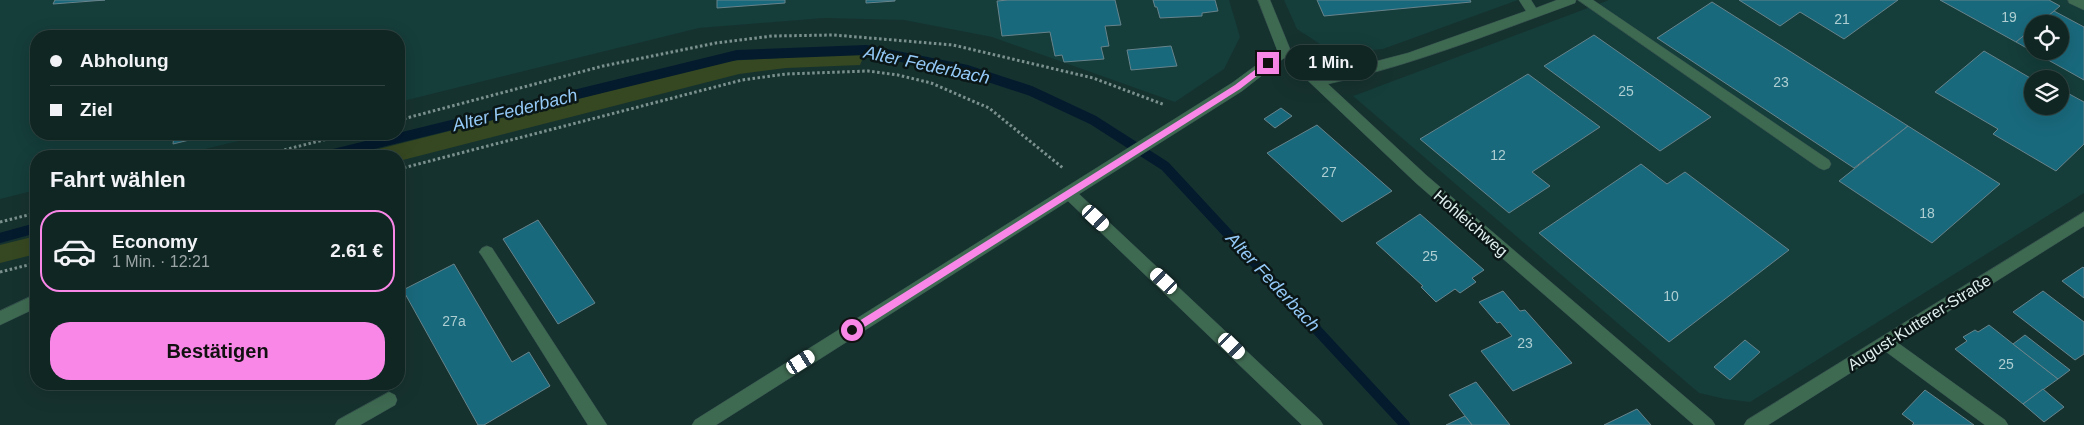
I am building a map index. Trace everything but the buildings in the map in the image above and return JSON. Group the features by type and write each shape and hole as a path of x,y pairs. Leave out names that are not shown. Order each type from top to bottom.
{"street":[{"name":"Hohleichweg","path":"1264,0 1284,51 1316,82 1421,179 1706,425"},
{"path":"1525,0 1533,13"},
{"path":"1316,82 1358,74 1397,62 1570,0"},
{"path":"1584,0 1824,164"},
{"path":"2074,0 2084,6"},
{"path":"701,425 1181,123 1237,87 1284,51"},
{"path":"1069,194 1314,425"},
{"name":"August-Kutterer-Straße","path":"1753,425 2084,218"},
{"path":"487,252 598,425"},
{"path":"0,318 30,304"},
{"path":"1885,342 1999,425"},
{"path":"344,425 389,400"}],"path":[{"path":"405,118 603,66 716,43 772,36 834,35 953,45 1093,78 1166,105 1181,123"},
{"path":"405,167 742,80 794,74 868,71 898,74 931,84 990,108 1082,184"},
{"path":"284,150 323,140"},
{"path":"0,222 30,214"},
{"path":"0,272 30,264"}],"shaded area":[{"path":"0,0 1229,0 1240,37 1224,69 1175,102 992,37 904,20 824,18 699,28 405,101 405,30 30,30 30,140 242,140 201,150 30,150 30,192 0,199"},
{"path":"1284,0 1518,0 1383,49 1335,54 1297,29"},
{"path":"1609,0 2084,0 2084,193 1750,402 1699,393 1353,96"}],"green space":[{"path":"865,53 860,65 786,68 739,74 405,159 405,150 375,150 727,61"},
{"path":"30,238 30,256 0,263 0,245"}],"waterway":[{"name":"Alter Federbach","path":"405,136 737,55 866,50 967,70 1031,91 1093,120 1165,166 1405,425"},
{"name":"Alter Federbach","path":"349,150 390,140"},
{"name":"Alter Federbach","path":"0,238 30,230"}],"route":[{"path":"852,330 1237,87 1268,63"}]}
